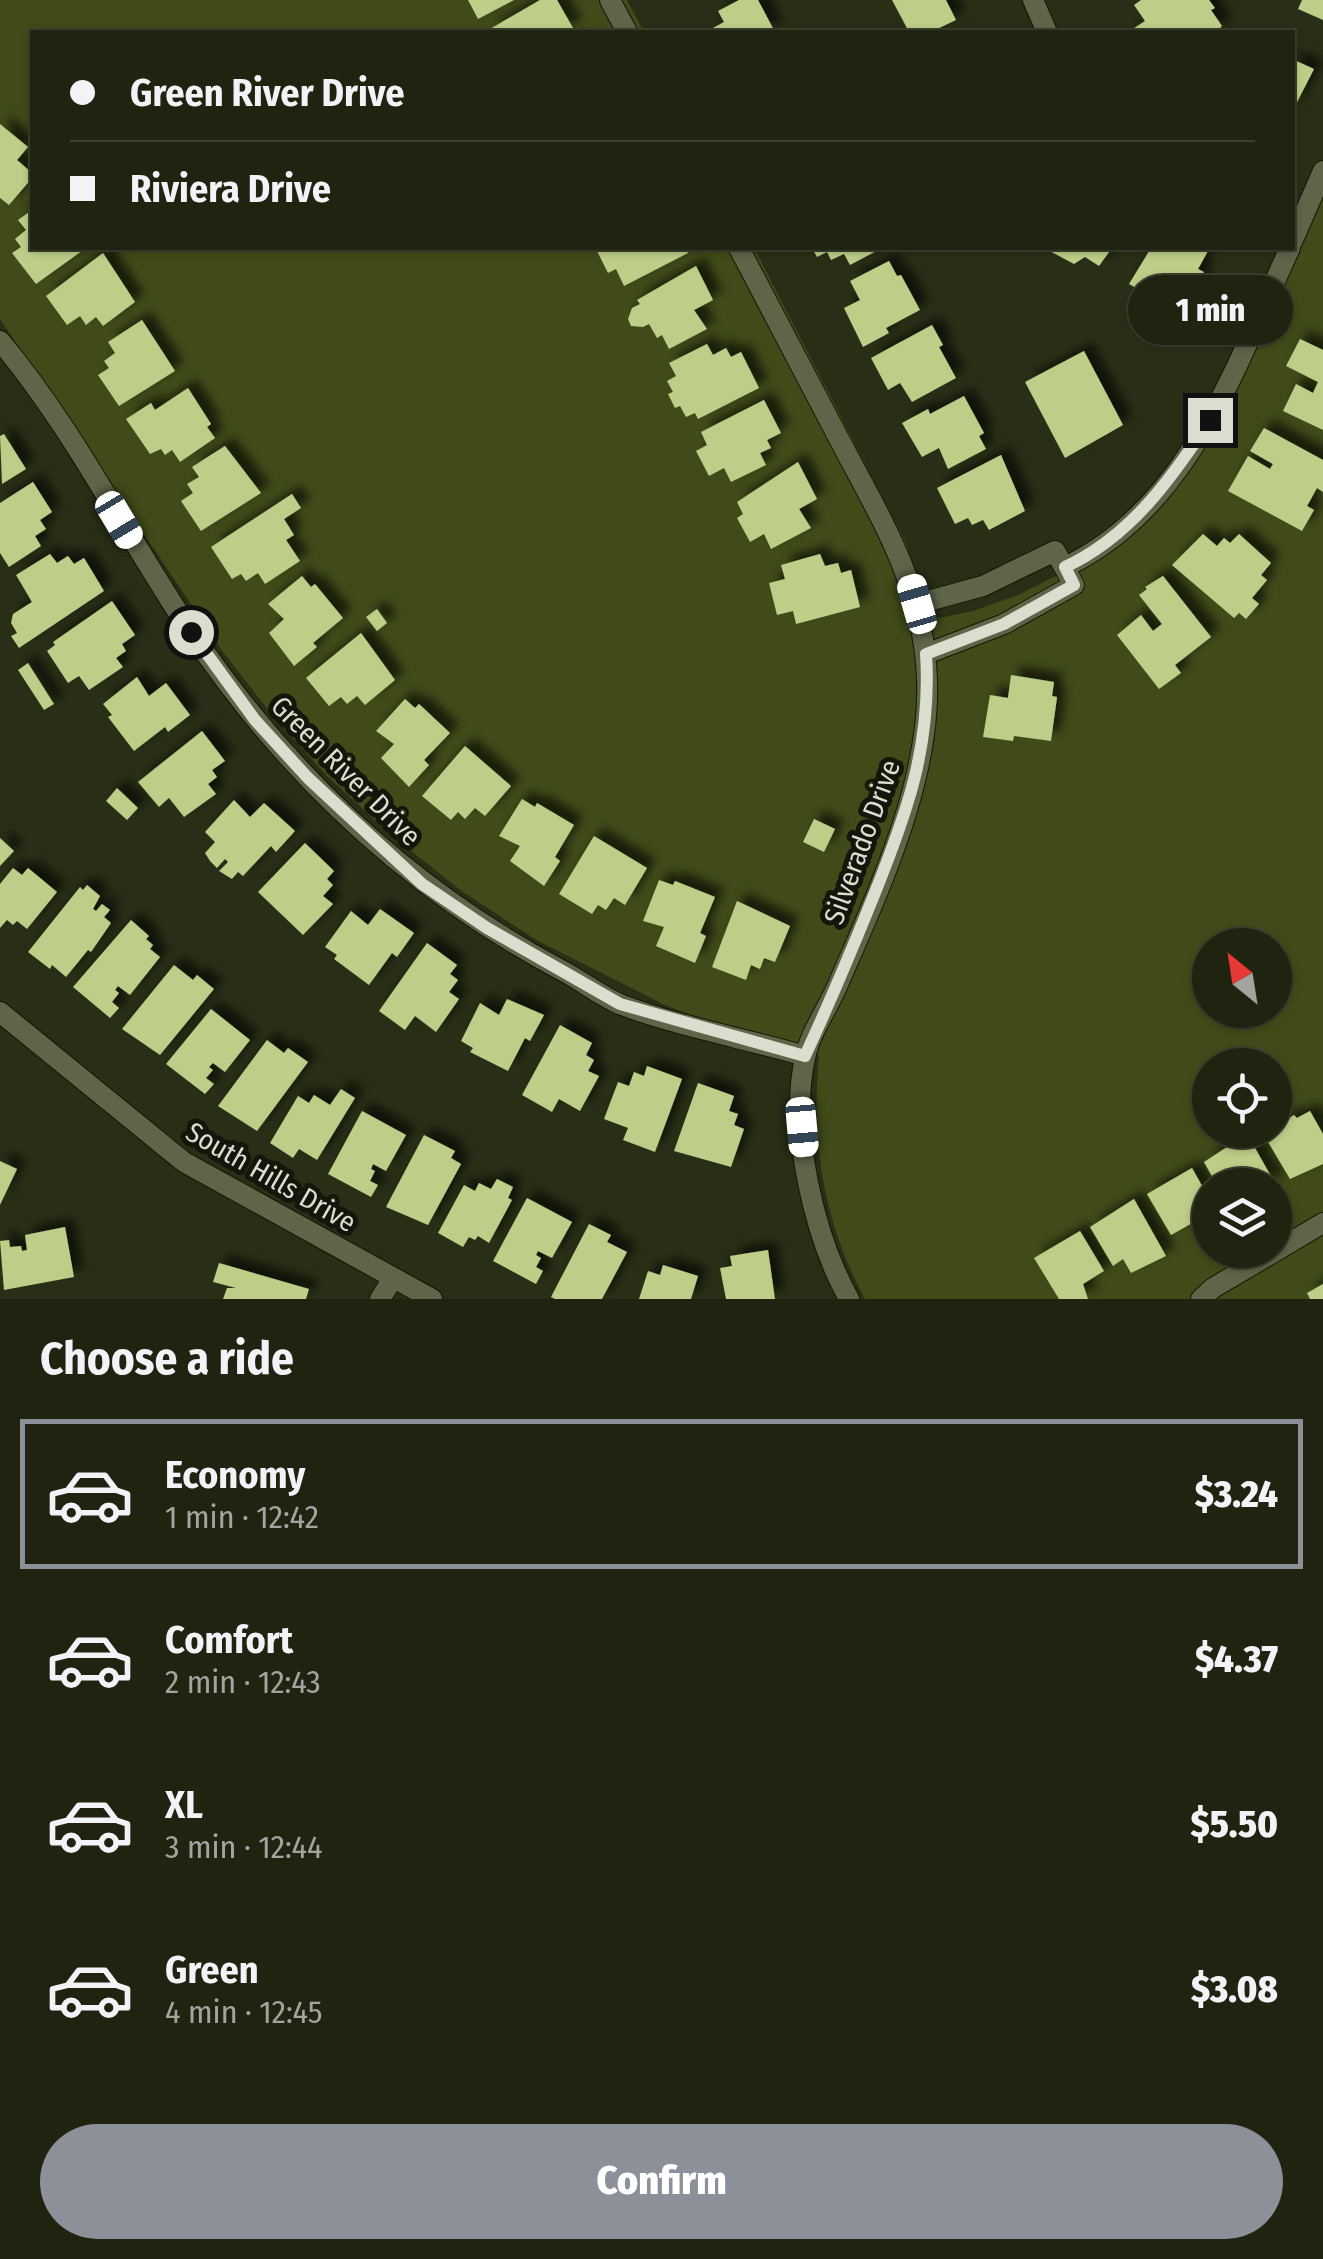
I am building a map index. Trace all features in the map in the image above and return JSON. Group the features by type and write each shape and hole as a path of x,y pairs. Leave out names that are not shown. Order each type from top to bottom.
{"street":[{"path":"610,0 626,30"},
{"path":"1033,0 1046,30"},
{"path":"1295,233 1323,172"},
{"name":"Silverado Drive","path":"740,250 907,572 926,654 927,714 914,789 839,983 805,1056 802,1127 810,1190 830,1264 849,1299"},
{"path":"1065,567 1140,515 1181,466 1210,420 1287,250"},
{"name":"Green River Drive","path":"0,340 52,412 191,632 255,720 388,856 487,928 620,1004 805,1056"},
{"path":"917,604 983,586 1055,551 1074,585 1004,624 926,654"},
{"name":"South Hills Drive","path":"0,1012 184,1162 432,1299"},
{"path":"1201,1299 1323,1223"},
{"path":"380,1299 392,1280"}],"green space":[{"path":"0,0 627,0 643,30 30,30 30,250 755,250 906,543 930,620 973,611 1060,574 1179,469 1291,250 1295,250 1295,242 1323,187 1323,1299 865,1299 839,1240 823,1181 817,1119 819,1055 667,1006 538,941 463,892 392,836 326,775 223,652 0,319"}],"building":[{"path":"468,0 514,0 478,19"},
{"path":"540,0 557,0 573,28 569,30 490,29"},
{"path":"739,0 758,0 774,30 712,30 724,22 718,11"},
{"path":"892,0 946,0 956,20 935,30 908,30"},
{"path":"1141,0 1209,0 1222,26 1220,30 1131,30 1145,21 1134,5"},
{"path":"1302,0 1323,0 1323,20 1298,9"},
{"path":"1295,60 1314,69 1295,106"},
{"path":"0,124 28,147 17,160 30,171 30,180 9,205 0,198"},
{"path":"30,211 30,250 83,250 36,284 12,253 21,247 15,239 26,230 18,220"},
{"path":"813,250 878,250 850,265 844,254 831,260 827,252 817,257"},
{"path":"1048,250 1111,250 1099,266 1085,257 1074,264"},
{"path":"1150,250 1208,251 1198,269 1204,272 1180,313 1129,284"},
{"path":"597,251 688,253 624,286 616,269 608,273"},
{"path":"103,253 135,302 103,326 96,317 86,325 80,316 67,325 46,296"},
{"path":"889,261 920,310 886,328 889,333 863,347 844,308 860,300 850,281"},
{"path":"696,266 713,300 694,310 707,329 669,349 662,335 657,338 649,324 631,326 628,319 632,308 640,304 637,300"},
{"path":"142,320 175,371 119,406 98,375 109,368 104,361 115,353 108,342"},
{"path":"932,325 956,378 912,402 900,383 888,390 871,358"},
{"path":"1300,339 1323,350 1323,430 1283,411 1296,384 1313,393 1318,382 1286,366"},
{"path":"707,344 713,355 726,348 731,357 741,352 759,388 698,419 695,413 686,417 680,406 675,408 668,394 673,392 667,381 676,376 669,363"},
{"path":"1084,351 1123,425 1065,458 1025,382"},
{"path":"188,388 211,424 207,427 215,438 180,462 172,450 165,455 161,449 150,454 126,419 151,403 155,410"},
{"path":"964,396 984,433 979,436 986,449 948,469 939,448 922,457 902,423"},
{"path":"764,400 781,433 767,440 771,448 760,453 766,465 731,482 724,468 709,476 696,451 707,445 701,432"},
{"path":"1264,428 1323,460 1323,492 1317,488 1307,506 1314,510 1302,531 1228,491 1248,456 1270,469 1273,464 1250,451"},
{"path":"4,434 26,469 2,484 0,436"},
{"path":"225,446 261,493 201,531 181,501 193,493 187,484 199,477 192,467"},
{"path":"1001,455 1025,511 989,530 983,520 972,525 968,518 955,524 937,488"},
{"path":"798,462 817,499 799,509 811,528 771,549 764,534 750,542 737,518 743,514 737,502"},
{"path":"33,482 52,512 40,520 46,529 35,536 41,546 9,567 0,553 0,503"},
{"path":"292,494 301,508 284,519 294,535 286,540 300,561 265,584 258,573 246,581 241,574 232,579 211,547"},
{"path":"1203,534 1217,546 1224,538 1230,543 1239,534 1271,563 1261,575 1267,580 1252,598 1259,604 1246,619 1239,613 1234,618 1172,565"},
{"path":"50,554 57,563 68,556 74,564 84,558 104,591 19,648 11,636 17,633 11,623 13,614 32,602 16,575"},
{"path":"820,554 825,566 838,563 841,573 851,570 860,607 796,624 793,611 777,615 769,583 785,579 781,565"},
{"path":"302,576 311,587 315,584 343,618 313,643 317,647 294,666 269,633 284,619 268,604"},
{"path":"1163,576 1211,637 1175,665 1181,673 1159,689 1117,635 1141,615 1153,631 1162,624 1139,595"},
{"path":"112,601 135,635 122,644 126,651 116,658 123,667 89,690 79,676 68,683 47,651 55,645 53,642"},
{"path":"377,609 387,623 377,631 366,617"},
{"path":"361,633 395,680 365,705 357,696 347,704 341,697 329,706 306,678"},
{"path":"28,663 54,704 44,710 18,670"},
{"path":"1011,675 1054,682 1052,696 1057,697 1051,741 983,737 990,695 1008,698"},
{"path":"137,677 149,696 166,683 190,715 168,732 165,727 134,751 103,704"},
{"path":"405,699 415,708 419,704 450,733 424,760 429,765 409,787 381,758 394,744 376,731"},
{"path":"202,731 225,761 212,770 217,777 208,784 216,794 184,817 169,798 159,807 138,782"},
{"path":"465,746 511,786 485,816 475,808 465,819 458,812 451,820 422,796"},
{"path":"117,788 138,808 127,820 106,801"},
{"path":"522,799 535,807 537,803 574,825 555,857 560,861 544,886 510,861 520,846 499,836"},
{"path":"234,800 250,817 264,803 295,831 276,852 271,846 243,876 238,872 232,879 219,871 228,862 225,859 217,868 205,853 215,842 205,832"},
{"path":"814,819 835,829 824,852 803,842"},
{"path":"594,836 647,868 625,905 614,898 606,910 598,905 592,914 559,894"},
{"path":"0,838 14,851 0,866"},
{"path":"305,843 334,871 327,879 333,885 323,896 333,904 303,935 258,892"},
{"path":"13,868 22,875 28,868 57,892 27,929 17,921 13,925 7,920 0,928 0,884"},
{"path":"659,880 673,885 675,881 715,897 700,933 706,936 695,963 656,946 664,927 643,921"},
{"path":"87,885 100,896 93,909 96,911 102,904 110,910 104,917 111,923 91,952 88,950 66,977 28,952 80,887 83,890"},
{"path":"737,901 790,926 775,962 764,958 760,969 751,965 746,980 712,967"},
{"path":"380,909 414,933 397,957 392,953 369,985 334,959 337,955 325,947 351,911 368,925"},
{"path":"131,920 149,936 146,939 153,945 150,949 160,957 130,995 118,986 115,990 119,993 112,1002 119,1008 110,1018 73,987"},
{"path":"427,943 457,965 450,974 458,980 449,992 459,999 436,1032 415,1016 405,1030 379,1011"},
{"path":"174,965 193,980 197,975 214,989 160,1055 122,1029"},
{"path":"507,999 544,1015 530,1041 525,1038 508,1071 470,1052 473,1048 461,1041 480,1003 499,1015"},
{"path":"211,1009 250,1040 225,1072 213,1063 209,1067 213,1070 206,1078 214,1084 205,1094 166,1064"},
{"path":"560,1025 592,1043 586,1055 594,1060 588,1071 599,1076 580,1111 559,1099 552,1112 522,1095"},
{"path":"267,1040 284,1053 288,1048 308,1062 257,1131 218,1106"},
{"path":"647,1066 682,1079 655,1152 623,1140 628,1128 604,1119 618,1082 629,1086 634,1072 644,1076"},
{"path":"698,1083 734,1096 729,1111 738,1114 734,1125 744,1129 731,1167 674,1151"},
{"path":"341,1089 355,1098 317,1160 299,1149 293,1158 270,1143 298,1096 309,1103 314,1095 330,1105"},
{"path":"362,1111 406,1135 386,1171 373,1164 371,1169 375,1171 370,1181 378,1185 371,1197 328,1174"},
{"path":"1310,1111 1323,1134 1323,1164 1292,1178 1292,1168 1284,1168 1272,1148 1292,1148 1292,1116 1297,1118"},
{"path":"424,1135 455,1151 451,1158 461,1164 428,1225 386,1207"},
{"path":"1226,1148 1255,1148 1266,1168 1207,1168 1204,1162"},
{"path":"0,1161 17,1169 0,1205"},
{"path":"1192,1168 1192,1223 1171,1235 1147,1194"},
{"path":"497,1179 513,1187 508,1198 512,1200 489,1243 478,1236 475,1240 469,1237 463,1247 438,1233 464,1185 475,1191 479,1183 491,1189"},
{"path":"527,1198 572,1222 552,1258 538,1251 536,1255 541,1258 536,1267 543,1271 536,1284 493,1261"},
{"path":"1134,1199 1166,1256 1131,1273 1123,1259 1113,1266 1090,1227"},
{"path":"589,1224 611,1235 607,1242 627,1252 602,1299 555,1299 551,1297"},
{"path":"65,1227 74,1277 4,1290 0,1241 9,1240 10,1247 27,1250 25,1235"},
{"path":"1080,1231 1104,1271 1083,1284 1088,1299 1059,1299 1034,1258"},
{"path":"768,1250 775,1299 726,1299 720,1268 732,1266 730,1256"},
{"path":"219,1263 309,1289 306,1299 223,1299 227,1288 236,1288 213,1282"},
{"path":"663,1265 698,1276 691,1299 639,1299 648,1271 660,1275"},
{"path":"1323,1284 1323,1299 1310,1299 1307,1293"}],"route":[{"path":"191,632 255,720 308,778 422,884 487,928 620,1004 805,1056 839,983 914,789 927,714 926,654 1004,624 1074,585 1065,567 1140,515 1181,466 1210,420"}]}
